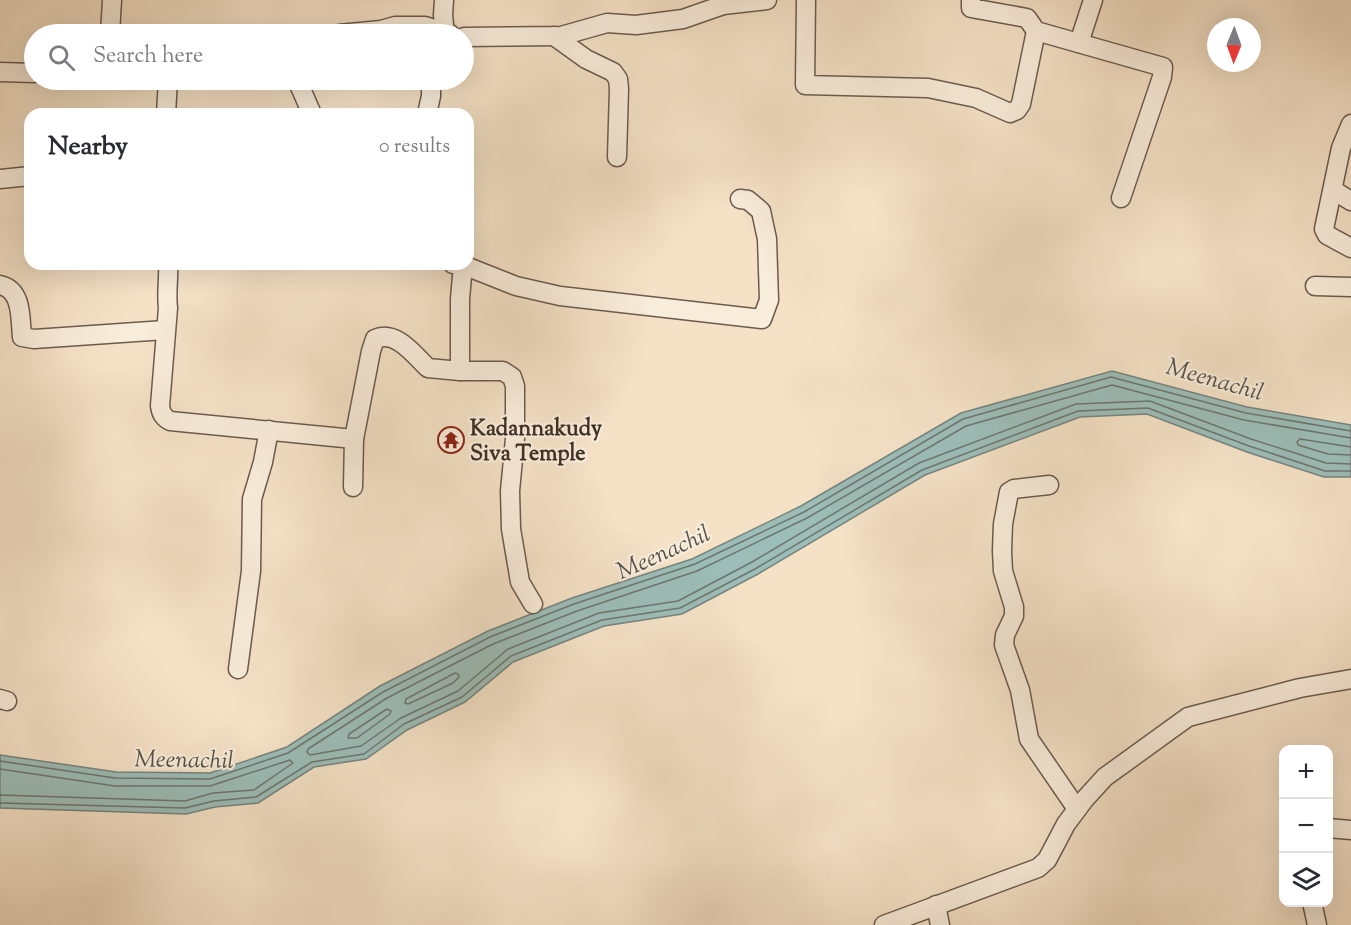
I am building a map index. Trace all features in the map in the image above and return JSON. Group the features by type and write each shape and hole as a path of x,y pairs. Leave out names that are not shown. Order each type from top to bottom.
{"street":[{"path":"111,24 112,0"},
{"path":"444,0 444,24"},
{"path":"474,37 554,36 588,30 607,23 636,25 683,19 722,2 767,0"},
{"path":"806,0 805,86 928,88 976,98 1010,113 1017,110 1021,104 1036,31"},
{"path":"971,0 971,8 1027,18 1036,31 1163,67 1159,88 1121,198"},
{"path":"1079,43 1093,0"},
{"path":"554,36 586,59 613,72 618,79 617,157"},
{"path":"0,72 24,73"},
{"path":"166,108 167,90"},
{"path":"301,90 309,108"},
{"path":"428,108 431,90"},
{"path":"1351,124 1346,151 1333,190 1324,229 1327,235 1351,248"},
{"path":"0,179 24,177"},
{"path":"1333,190 1351,201"},
{"path":"472,270 516,286 560,296 762,319 769,300 767,239 761,211 748,200 740,199"},
{"path":"168,270 166,296 168,308 160,406 165,418 354,439"},
{"path":"458,270 460,371"},
{"path":"0,285 12,290 18,300 22,338 165,330"},
{"path":"1315,286 1351,287"},
{"path":"352,487 354,439 365,376 375,339 382,336 393,338 417,355 428,368 503,371 512,377 515,386 510,491 512,536 520,582 533,604"},
{"path":"238,669 250,571 252,500 269,430"},
{"path":"1050,485 1014,489 1009,492 1003,524 1002,551 1003,571 1014,607 1014,616 1005,635 1004,645 1020,690 1029,739 1077,809"},
{"path":"884,925 1038,868 1047,860 1066,824 1077,809 1106,777 1188,717 1300,688 1351,679"},
{"path":"1333,828 1351,830"},
{"path":"936,905 939,925"},
{"path":"1312,907 1317,925"}],"water":[{"path":"1112,371 1247,407 1351,425 1351,477 1324,477 1247,452 1147,414 1080,417 925,475 758,574 682,614 604,626 513,662 465,702 407,730 366,759 314,767 258,803 215,807 186,814 0,808 0,755 116,772 210,773 287,747 380,686 488,631 572,598 692,559 801,506 961,413"}],"place":[{"name":"Kadannakudy Siva Temple","path":"451,440"}],"water label":[{"name":"Meenachil","path":"1215,379"},
{"name":"Meenachil","path":"663,552"},
{"name":"Meenachil","path":"184,759"}]}
